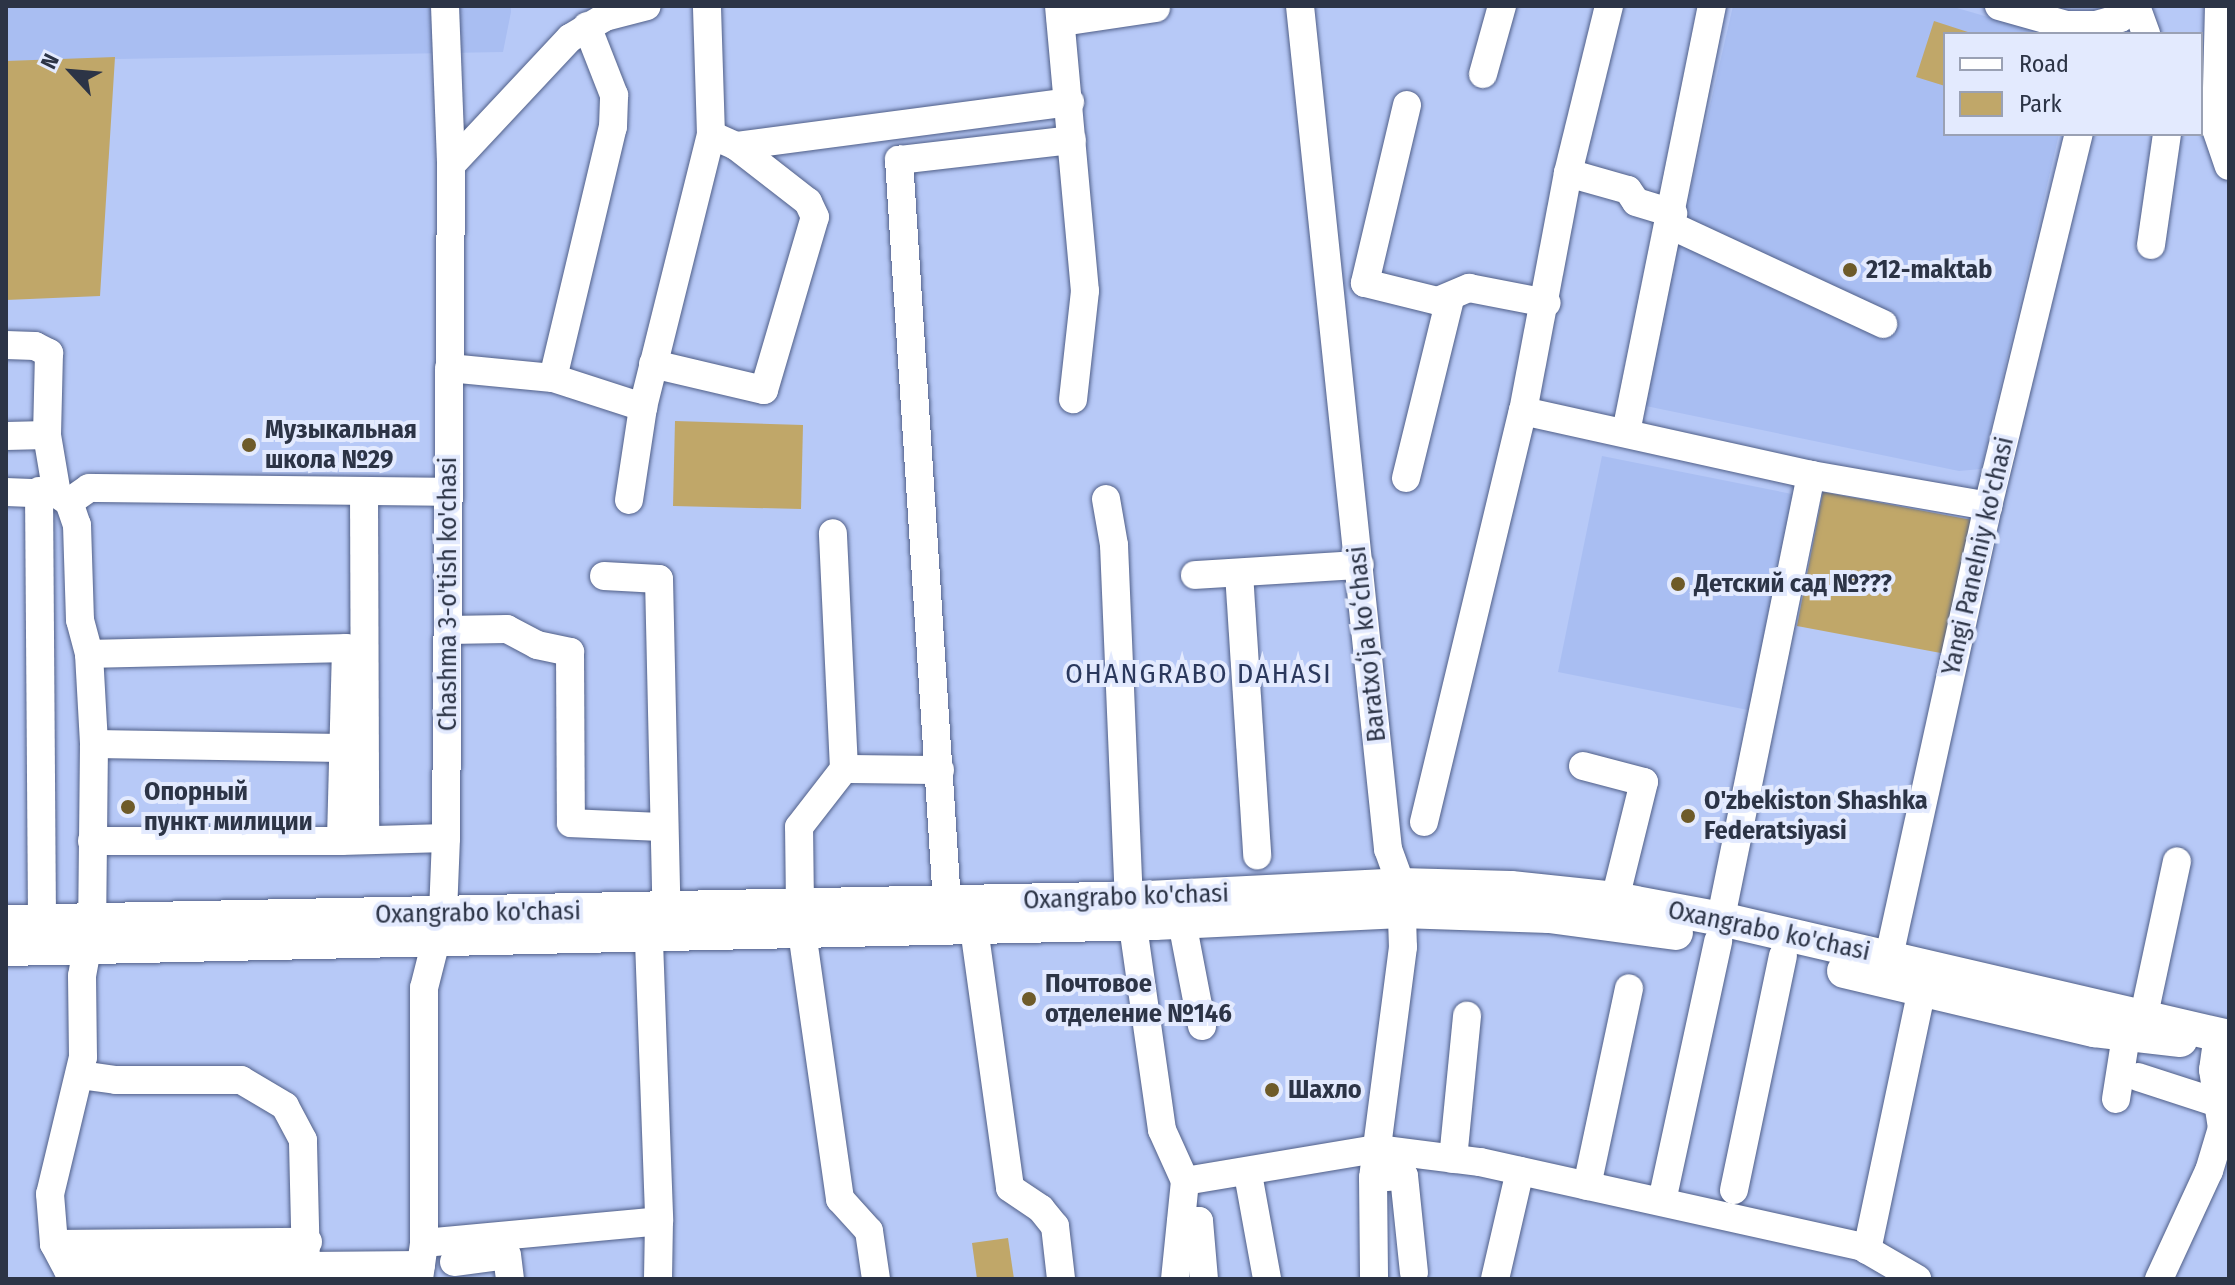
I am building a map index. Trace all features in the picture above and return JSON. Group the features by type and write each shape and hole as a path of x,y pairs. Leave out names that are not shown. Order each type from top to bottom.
{"main road":[{"name":"Oxangrabo ko'chasi","path":"801,919 947,902 1131,911 1182,922 1511,888 1615,899 1720,930 2135,1026"},
{"name":"Oxangrabo ko'chasi","path":"6,949 89,934 801,919 974,928 1131,911 1401,898 1549,916 1720,930 1783,956 1887,969 1922,989 2223,1039"},
{"name":"Oxangrabo ko'chasi","path":"6,922 42,922 89,934"}],"street":[{"name":"Chashma 3-o'tish ko'chasi","path":"421,1262 424,988 439,927 446,838 451,165 445,6"},
{"path":"451,165 555,50 587,26 647,6"},
{"path":"629,500 653,364 724,141 707,6"},
{"name":"Baratxoʻja koʻchasi","path":"1300,6 1388,849 1401,898 1403,947 1373,1178 1374,1279"},
{"path":"1483,74 1502,6"},
{"path":"1424,822 1523,411 1547,303 1568,173 1609,6"},
{"path":"1626,432 1712,6"},
{"path":"2007,7 2066,25 2104,29 2134,6 2145,32"},
{"path":"2219,6 2216,129 2229,166"},
{"path":"1073,399 1085,291 1060,14 1156,8"},
{"path":"553,378 613,127 614,95 587,26"},
{"path":"724,141 1070,102"},
{"path":"1407,105 1365,283 1438,301 1450,299 1469,288 1547,303"},
{"name":"Yangi Panelniy ko'chasi","path":"1887,969 1988,506 2079,136"},
{"path":"2151,245 2167,136"},
{"path":"947,902 899,160 1072,140"},
{"path":"653,364 764,390 815,217 808,202 724,141"},
{"path":"1568,173 1628,190 1636,202 1883,324"},
{"path":"1406,478 1450,299"},
{"path":"6,345 35,346 49,353 47,435 55,496 42,922"},
{"path":"449,368 553,378 643,407"},
{"path":"1523,411 1811,475 1988,506"},
{"path":"6,436 47,435"},
{"path":"1662,1201 1811,475"},
{"path":"6,492 55,496 89,488 449,492"},
{"path":"353,841 364,491"},
{"path":"55,496 77,525 80,620 89,654 94,744 89,934 79,1075 53,1166 54,1244 68,1270 307,1254 421,1262 507,1255 510,1279"},
{"path":"1106,499 1114,545 1131,911 1162,1130 1185,1181 1175,1279"},
{"path":"833,533 844,769 799,827 801,919 840,1199 869,1231 876,1279"},
{"path":"1195,575 1360,565"},
{"path":"1239,573 1257,855"},
{"path":"604,576 659,579 664,827 658,923 658,1279"},
{"path":"448,630 507,629 537,645 570,652 571,823 664,827"},
{"path":"89,654 346,648 343,748 353,841"},
{"path":"94,744 343,748"},
{"path":"1583,766 1629,774 1644,782 1615,899"},
{"path":"844,769 940,770"},
{"path":"92,841 446,838"},
{"path":"2116,1099 2177,861"},
{"path":"1182,922 1202,1026"},
{"path":"974,928 1010,1188 1041,1209 1055,1226 1061,1279"},
{"path":"1734,1190 1783,956"},
{"path":"1587,1186 1629,988"},
{"path":"1867,1250 1922,989"},
{"path":"1453,1159 1467,1016"},
{"path":"2159,1279 2209,1171 2222,1128 2221,1104 2213,1070 2223,1039"},
{"path":"79,1075 116,1080 241,1080 285,1106 303,1140 307,1254"},
{"path":"2138,1077 2221,1104"},
{"path":"1185,1181 1248,1174 1377,1149 1453,1159 1662,1201 1867,1250 1917,1279"},
{"path":"1495,1279 1520,1171"},
{"path":"1248,1174 1267,1279"},
{"path":"1373,1178 1404,1176 1414,1272"},
{"path":"455,1260 659,1221"},
{"path":"1181,1222 1199,1221 1204,1279"}],"shaded area":[{"path":"6,6 511,6 511,12 503,52 6,61"},
{"name":"212-maktab","path":"1733,6 1950,6 2040,32 1943,32 1943,136 2059,136 1981,469 1959,471 1641,405"},
{"name":"Детский сад №???","path":"1602,456 1797,495 1753,711 1558,672"}],"green space":[{"path":"1934,21 1968,32 1943,32 1943,85 1916,77"},
{"path":"115,57 100,296 6,300 6,61"},
{"path":"675,421 803,425 801,509 673,506"},
{"path":"1823,492 1972,520 1946,654 1797,626"},
{"path":"1008,1238 1014,1279 977,1279 972,1243"}],"place":[{"name":"212-maktab","path":"1850,270"},
{"name":"Музыкальная школа №29","path":"249,445"},
{"name":"Детский сад №???","path":"1678,584"},
{"name":"Опорный пункт милиции","path":"128,807"},
{"name":"O'zbekiston Shashka Federatsiyasi","path":"1688,816"},
{"name":"Почтовое отделение №146","path":"1029,999"},
{"name":"Шахло","path":"1272,1090"}],"district":[{"name":"OHANGRABO DAHASI","path":"1199,674"}]}
